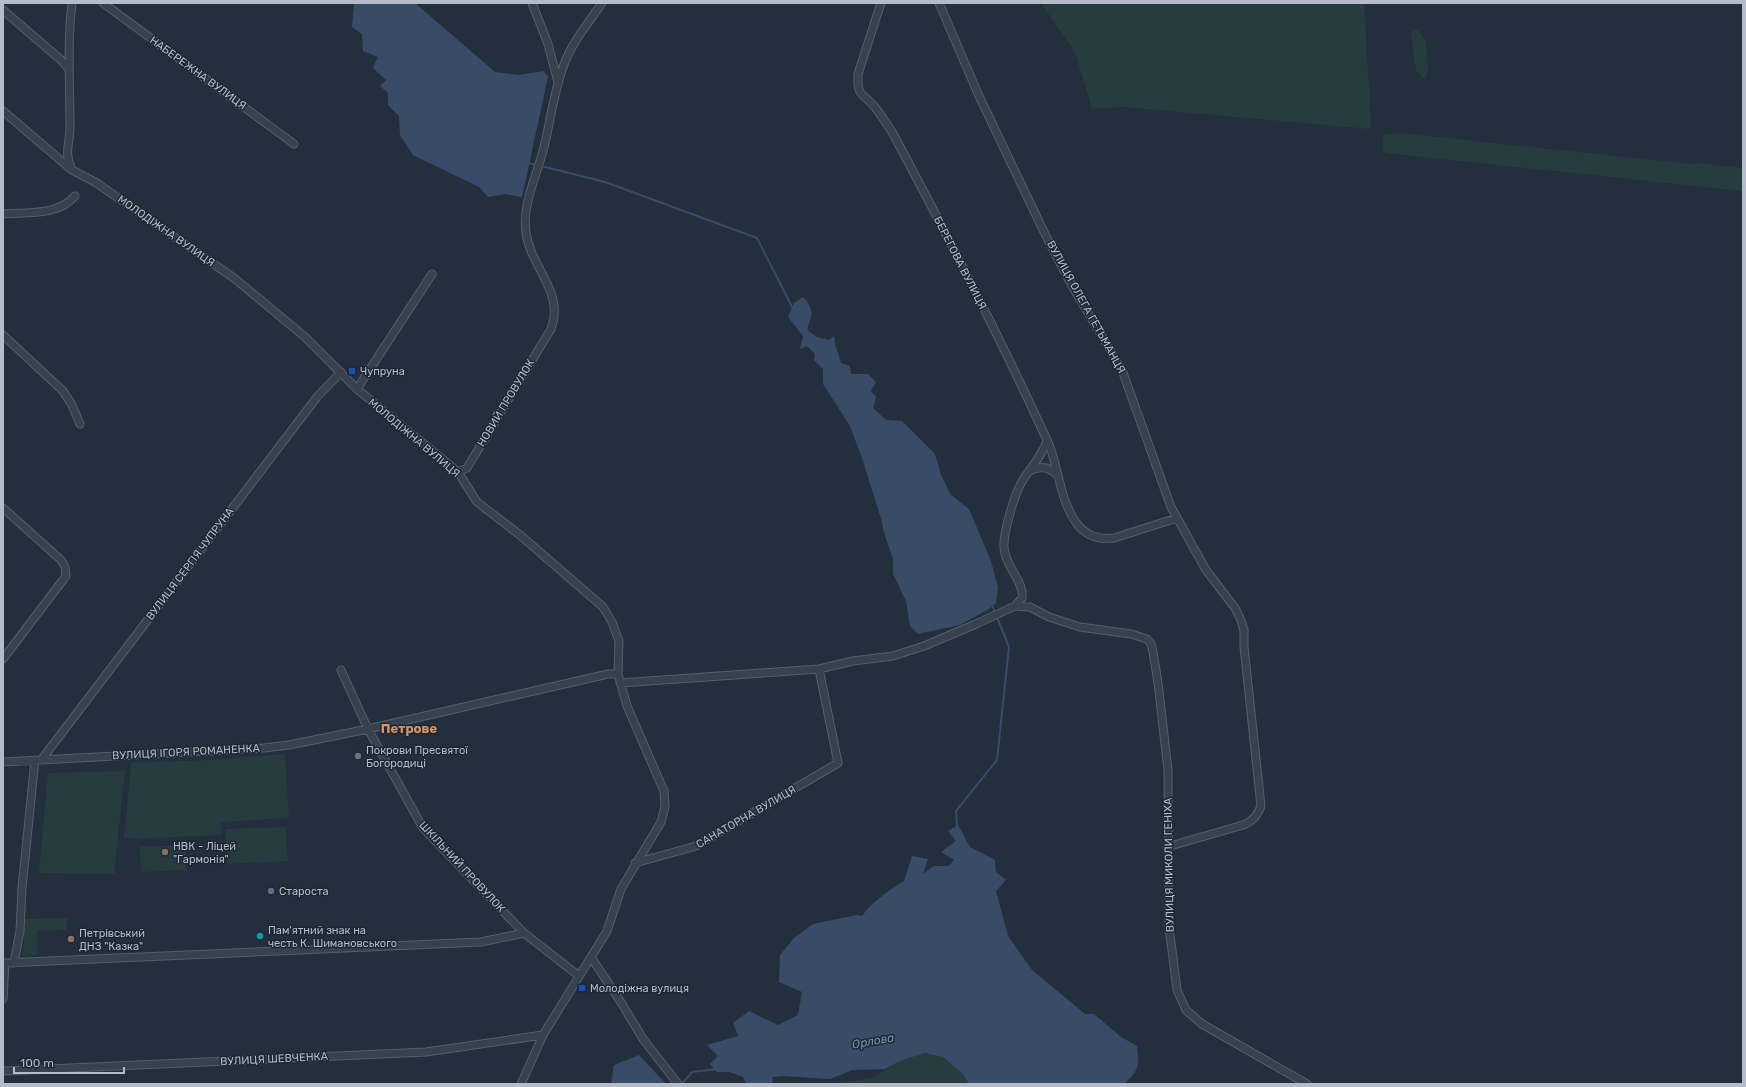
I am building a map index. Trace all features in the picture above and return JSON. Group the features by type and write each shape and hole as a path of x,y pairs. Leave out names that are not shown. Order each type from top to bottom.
{"street":[{"path":"72,3 68,45 70,128 67,157 72,170"},
{"name":"НАБЕРЕЖНА ВУЛИЦЯ","path":"103,3 294,144"},
{"path":"532,3 548,44 558,82"},
{"path":"558,82 565,61 602,3"},
{"name":"БЕРЕГОВА ВУЛИЦЯ","path":"881,3 858,74 861,95 873,106 891,130 981,305 1052,451 1058,477 1069,510 1080,528 1088,534 1098,538 1114,538 1177,518"},
{"name":"ВУЛИЦЯ ОЛЕГА ГЕТЬМАНЦЯ","path":"939,3 979,96 1044,232 1071,284 1122,370 1171,507 1206,570 1235,608 1244,630 1245,655 1261,806 1255,818 1244,825 1167,847"},
{"path":"3,10 61,60 68,68"},
{"name":"НОВИЙ ПРОВУЛОК","path":"458,472 467,468 551,329 555,314 553,298 526,235 525,214 544,148 558,82"},
{"name":"МОЛОДІЖНА ВУЛИЦЯ","path":"3,111 72,170 95,182 234,278 305,337 357,389 458,472 477,502 520,535 603,606 612,622 619,641 618,674 627,706 664,792 665,799 660,822 636,863"},
{"path":"3,214 46,211 66,204 75,196"},
{"path":"357,389 432,274"},
{"path":"3,335 63,391 72,405 80,424"},
{"name":"ВУЛИЦЯ СЕРГІЯ ЧУПРУНА","path":"42,759 318,397 341,372"},
{"path":"620,683 819,669 853,661 893,656 957,632 1015,606 1022,598 1022,591 1005,557 1004,538 1021,482 1041,453 1047,441"},
{"path":"1028,471 1043,467 1052,470 1058,477"},
{"path":"3,508 61,560 65,567 66,576 3,659"},
{"name":"ВУЛИЦЯ МИКОЛИ ГЕНІХА","path":"1015,606 1030,607 1080,628 1148,639 1152,648 1158,683 1168,770 1167,847 1169,927 1177,990 1180,1000 1186,1010 1202,1024 1307,1084"},
{"name":"САНАТОРНА ВУЛИЦЯ","path":"636,863 696,846 838,763 819,669"},
{"name":"ШКІЛЬНИЙ ПРОВУЛОК","path":"341,670 368,729 424,828 524,934 579,976"},
{"name":"ВУЛИЦЯ ІГОРЯ РОМАНЕНКА","path":"7,761 264,748 289,745 368,729 608,674 618,674"},
{"path":"3,756 7,761"},
{"path":"14,963 20,931 22,888 34,760"},
{"path":"520,1084 543,1035 607,931 621,888 636,863"},
{"path":"3,999 4,963 481,942 524,934"},
{"path":"591,957 622,1004 642,1039 678,1084"},
{"name":"ВУЛИЦЯ ШЕВЧЕНКА","path":"3,1071 426,1052 543,1035"}],"green space":[{"path":"1041,3 1364,3 1371,123 1370,129 1124,107 1092,109 1075,52"},
{"path":"1418,30 1426,42 1428,70 1425,80 1416,70 1411,35 1413,31"},
{"path":"1400,133 1690,164 1700,163 1743,168 1743,191 1386,153 1383,151 1383,134"},
{"path":"285,754 289,818 221,822 221,835 124,839 131,763 209,760"},
{"path":"125,771 114,874 39,873 48,773"},
{"path":"286,827 288,861 227,864 225,829"},
{"path":"186,845 187,870 141,872 140,847"},
{"path":"67,918 66,930 37,931 37,955 23,956 25,919"},
{"path":"925,1053 943,1057 963,1074 969,1084 831,1084 872,1078 900,1061"}],"water":[{"path":"354,3 415,3 495,72 518,75 544,71 548,77 522,197 505,194 488,197 479,187 413,155 400,135 399,116 388,105 388,93 380,86 386,80 373,68 378,57 363,51 362,34 352,27"},
{"path":"803,297 811,309 807,330 817,337 829,340 834,336 841,363 850,366 851,374 868,374 876,382 871,391 876,397 873,408 886,420 902,421 935,454 941,475 951,495 969,509 991,561 998,588 996,603 989,609 960,625 918,634 910,626 906,601 893,574 893,559 862,458 850,426 823,384 823,369 814,360 815,354 807,346 800,349 803,336 788,317 794,303"},
{"path":"958,825 970,847 995,860 996,872 1006,880 996,891 1008,936 1032,970 1085,1014 1094,1014 1121,1037 1137,1046 1138,1063 1133,1075 1124,1084 969,1084 963,1074 943,1057 925,1053 900,1061 885,1069 853,1070 830,1079 783,1076 773,1077 772,1084 746,1084 743,1077 729,1072 717,1072 710,1064 718,1056 707,1045 738,1036 733,1023 749,1011 778,1025 798,1015 802,992 779,982 780,955 794,938 813,924 857,915 862,916 876,901 904,881 912,856 928,859 923,874 934,866 949,866 954,860 941,852 956,841 948,831"},
{"path":"639,1055 666,1084 611,1084 614,1065"}],"waterway":[{"path":"528,163 537,165"},
{"path":"541,166 605,182 757,238 793,309"},
{"path":"957,828 956,811 997,760 1009,647 992,605"},
{"name":"Орлова","path":"682,1084 692,1072 717,1069"}],"place":[{"name":"Чупруна","path":"352,371"},
{"name":"Покрови Пресвятої Богородиці","path":"358,756"},
{"name":"НВК - Ліцей \"Гармонія\"","path":"165,852"},
{"name":"Староста","path":"271,891"},
{"name":"Пам'ятний знак на честь К. Шимановського","path":"260,936"},
{"name":"Петрівський ДНЗ \"Казка\"","path":"71,939"},
{"name":"Молодіжна вулиця","path":"582,988"}],"district":[{"name":"Петрове","path":"409,728"}]}
